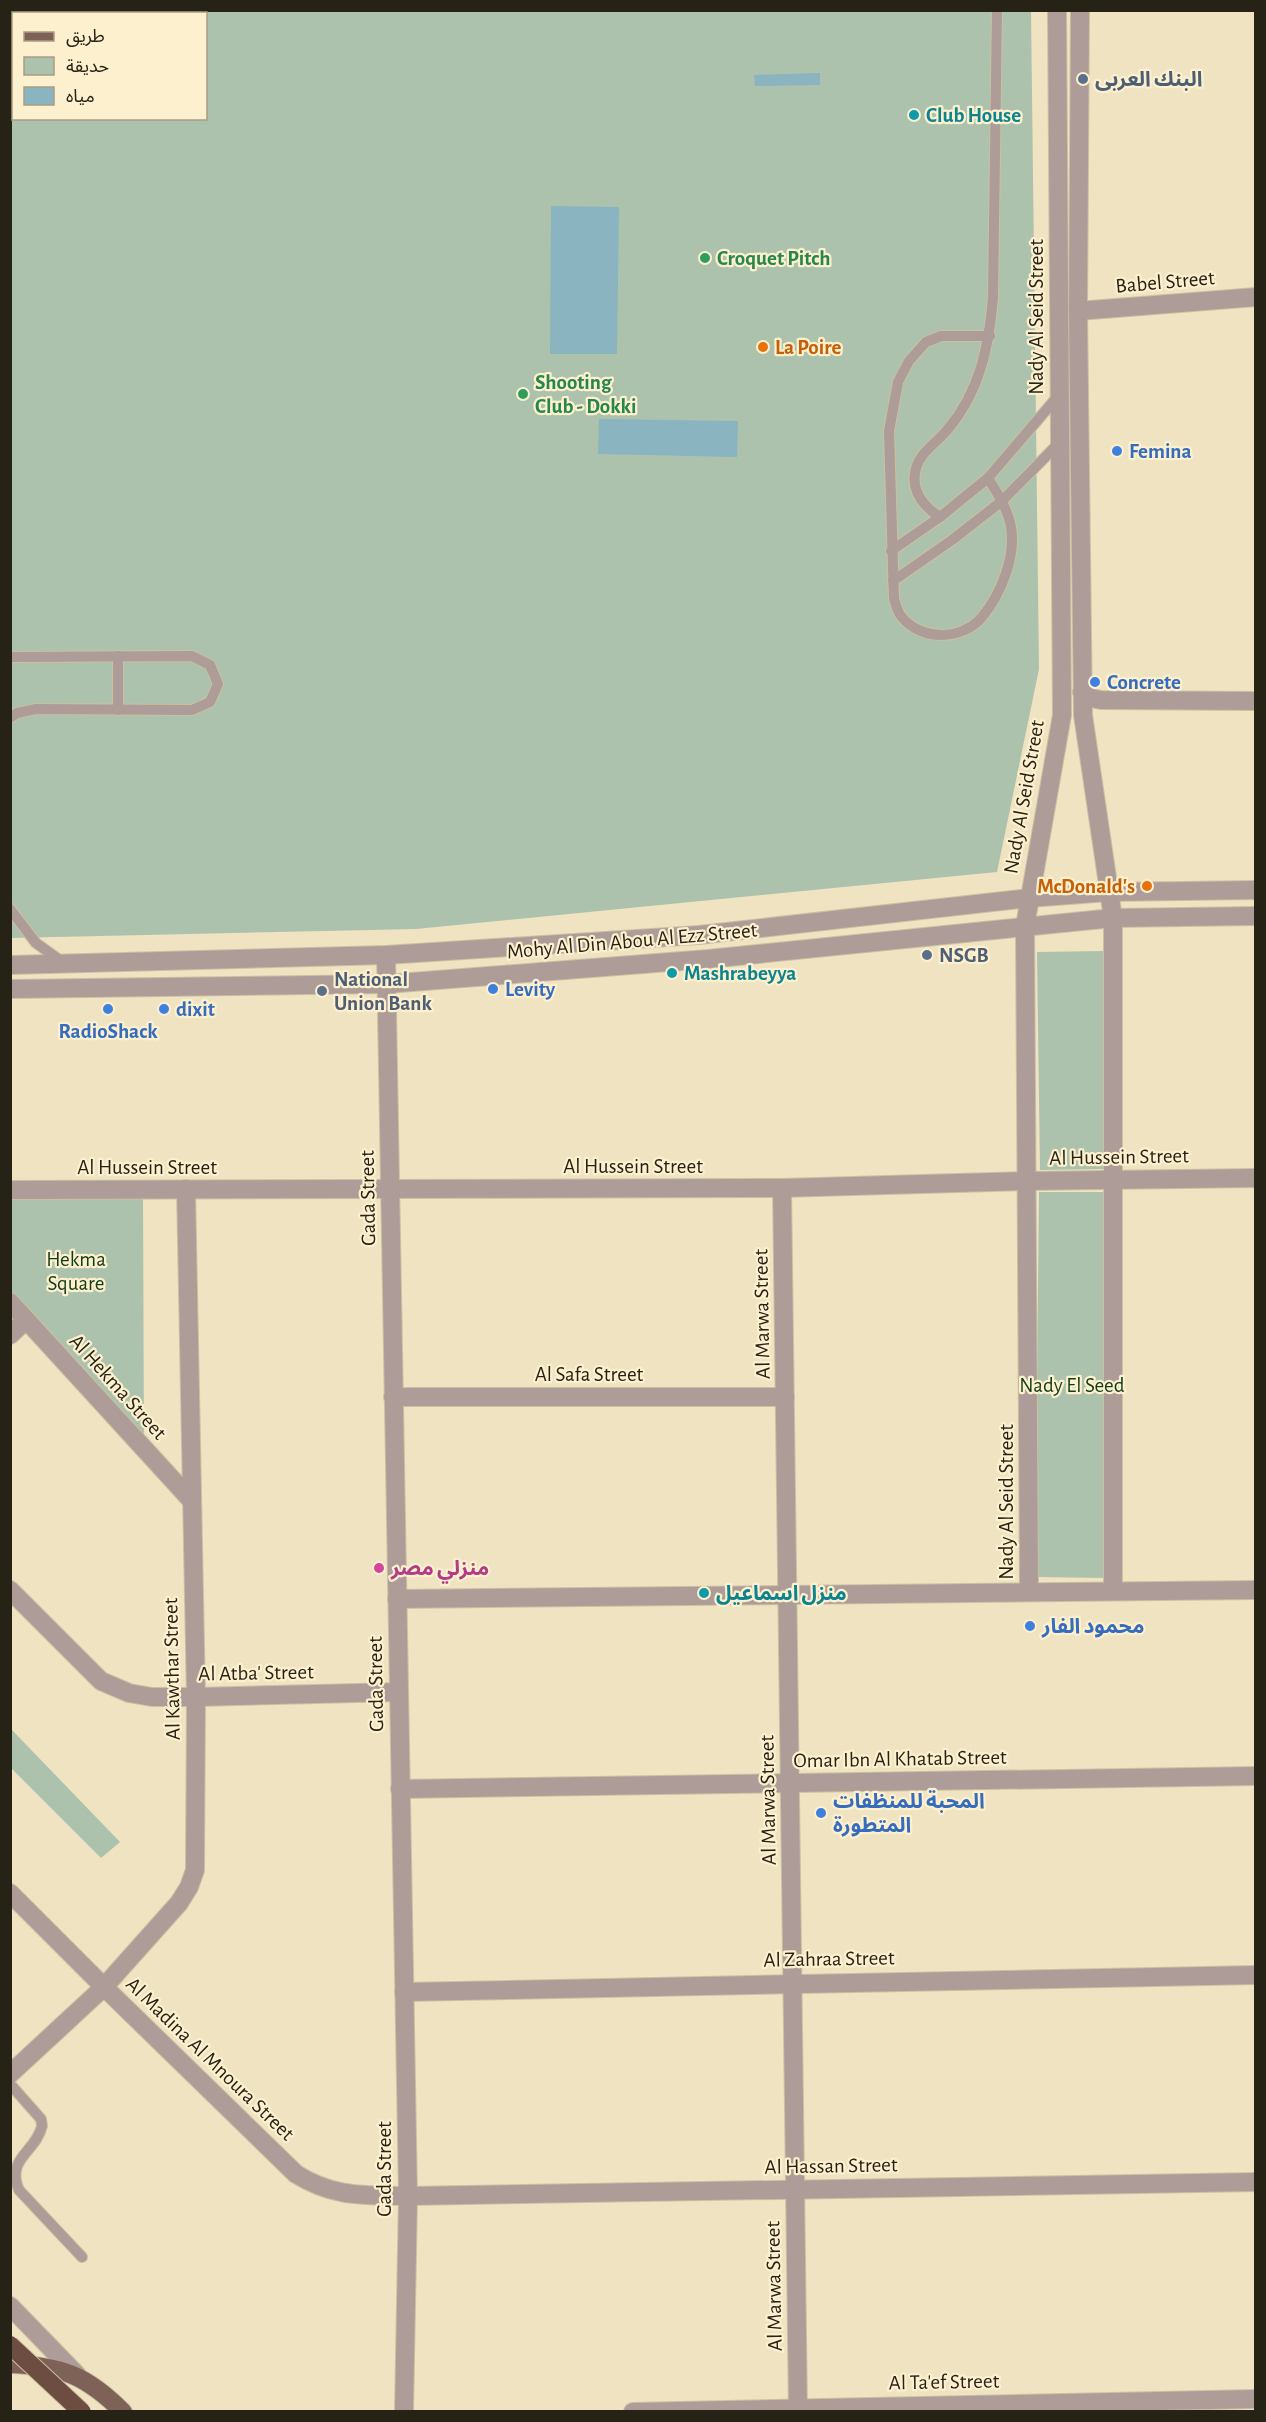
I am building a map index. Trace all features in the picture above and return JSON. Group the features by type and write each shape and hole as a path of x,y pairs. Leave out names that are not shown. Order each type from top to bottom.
{"highway":[{"path":"10,2345 82,2412"}],"main road":[{"path":"10,2364 46,2365 77,2375 106,2395 123,2412"}],"street":[{"name":"Nady Al Seid Street","path":"1029,1592 1026,926 1029,898 1062,727 1057,10"},
{"name":"Nady Al Seid Street","path":"1080,10 1078,311 1082,692 1084,735 1113,918 1113,1591"},
{"name":"Babel Street","path":"1078,311 1256,297"},
{"path":"1082,692 1090,698 1101,700 1256,701"},
{"name":"Mohy Al Din Abou Al Ezz Street","path":"10,965 386,955 699,934 1029,898 1109,892 1256,890"},
{"name":"Mohy Al Din Abou Al Ezz Street","path":"10,989 386,984 708,958 1113,918 1256,916"},
{"name":"Gada Street","path":"386,955 408,2196 404,2412"},
{"name":"Al Hussein Street","path":"10,1190 390,1187 783,1188 1027,1180 1256,1178"},
{"name":"Al Marwa Street","path":"783,1188 798,2409"},
{"name":"Al Kawthar Street","path":"10,2074 104,1988 179,1903 189,1887 195,1870 196,1696 186,1190"},
{"name":"Al Hekma Street","path":"10,1302 192,1501"},
{"path":"10,1335 26,1320"},
{"name":"Al Safa Street","path":"393,1397 785,1397"},
{"name":"Al Atba' Street","path":"10,1590 101,1681 115,1689 138,1695 196,1696 399,1692"},
{"path":"397,1599 1256,1590"},
{"name":"Omar Ibn Al Khatab Street","path":"400,1789 1256,1776"},
{"name":"Al Madina Al Mnoura Street","path":"10,1893 104,1988 296,2174 316,2186 337,2193 408,2196"},
{"name":"Al Zahraa Street","path":"404,1992 793,1982 1256,1975"},
{"name":"Al Hassan Street","path":"408,2196 1256,2182"},
{"path":"10,2306 77,2375"},
{"name":"Al Ta'ef Street","path":"633,2412 1256,2399"}],"lane":[{"path":"940,517 927,509 918,497 915,482 916,467 924,454 948,430 968,401 982,370 990,336 993,297 997,10"},
{"path":"988,478 1002,501 1011,527 1012,550 995,597 981,618 974,624 949,635 931,634 914,628 900,615 894,599 892,581 889,431 898,382 909,361 926,342 941,336 990,336"},
{"path":"891,551 940,517 988,478 1059,395"},
{"path":"892,581 944,546 1002,501 1060,442"},
{"path":"118,656 118,710"},
{"path":"10,657 192,656 202,659 216,674 218,684 210,702 202,708 192,710 26,710 10,718"},
{"path":"10,909 36,943 67,964"},
{"path":"10,2084 42,2119 42,2126 16,2166 15,2183 82,2257"}],"green space":[{"name":"Shooting Club - Dokki","path":"10,11 1031,11 1039,669 997,872 416,929 11,938"},
{"path":"1104,951 1107,1169 1040,1170 1037,952"},
{"name":"Nady El Seed","path":"1039,1192 1109,1192 1106,1578 1035,1577"},
{"name":"Hekma Square","path":"143,1195 144,1448 11,1305 10,1198"},
{"path":"11,1729 120,1842 101,1858 11,1768"}],"water":[{"path":"820,73 820,85 755,86 754,75"},
{"path":"551,206 619,207 617,354 550,354"},
{"path":"599,419 738,421 737,457 598,454"}],"place":[{"name":"البنك العربى","path":"1083,79"},
{"name":"Club House","path":"914,115"},
{"name":"Croquet Pitch","path":"705,258"},
{"name":"La Poire","path":"763,347"},
{"name":"Shooting Club - Dokki","path":"523,394"},
{"name":"Femina","path":"1117,451"},
{"name":"Concrete","path":"1095,682"},
{"name":"McDonald's","path":"1147,886"},
{"name":"NSGB","path":"927,955"},
{"name":"Mashrabeyya","path":"672,973"},
{"name":"Levity","path":"493,989"},
{"name":"National Union Bank","path":"322,991"},
{"name":"RadioShack","path":"108,1009"},
{"name":"dixit","path":"164,1009"},
{"name":"منزلي مصر","path":"379,1568"},
{"name":"منزل اسماعيل","path":"704,1593"},
{"name":"محمود الفار","path":"1030,1626"},
{"name":"المحبة للمنظفات المتطورة","path":"821,1813"}]}
